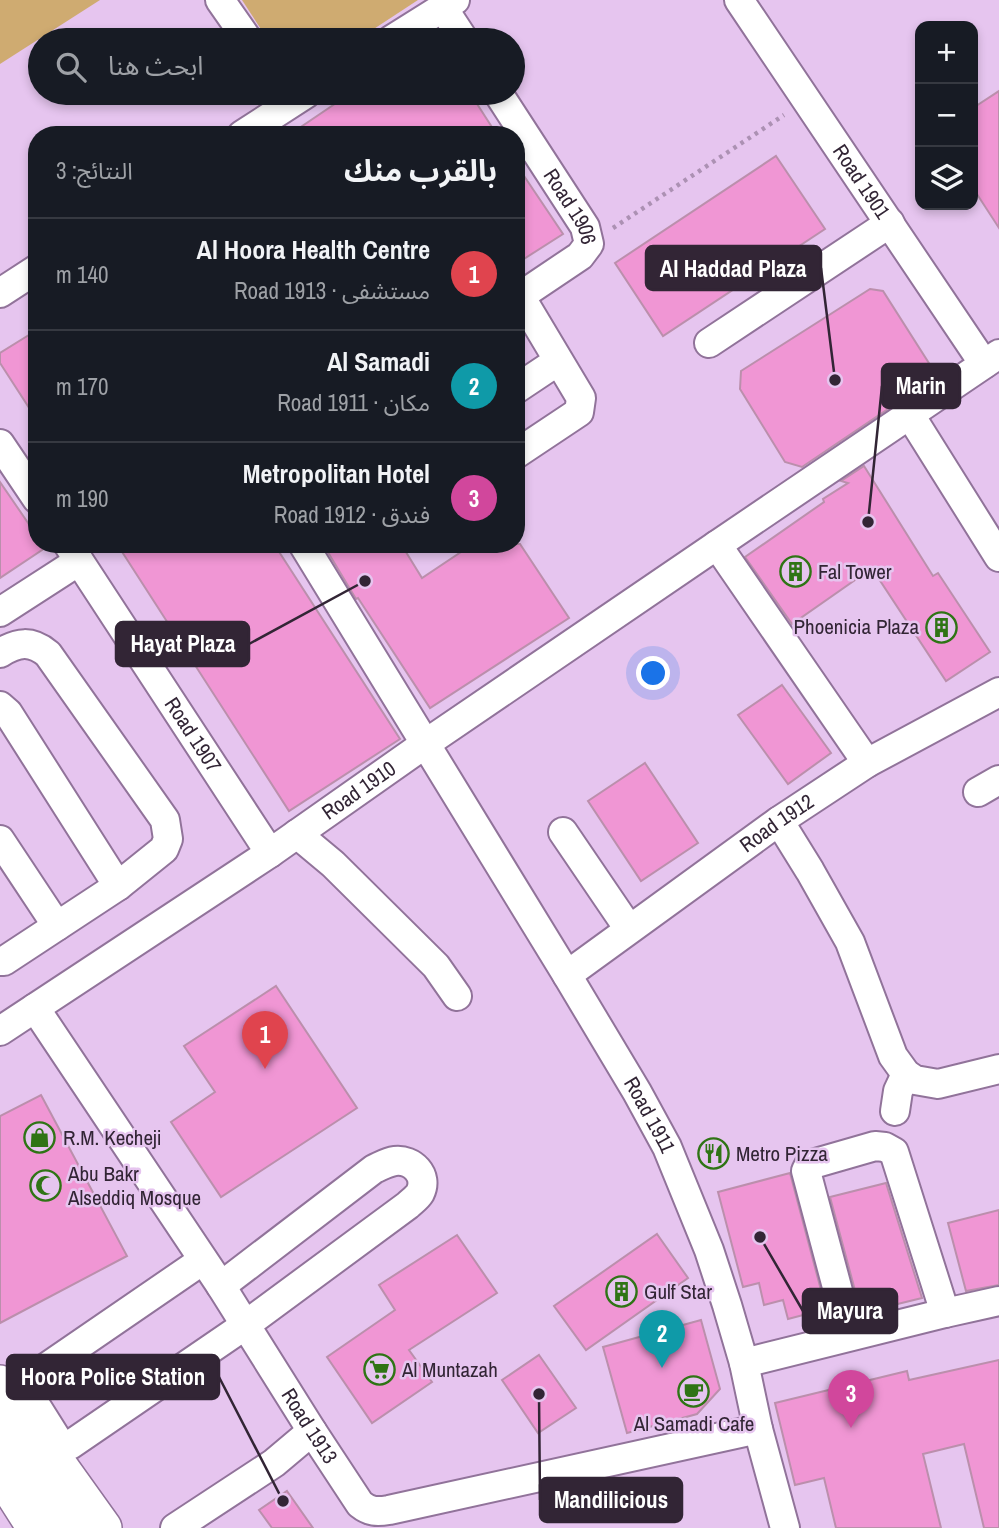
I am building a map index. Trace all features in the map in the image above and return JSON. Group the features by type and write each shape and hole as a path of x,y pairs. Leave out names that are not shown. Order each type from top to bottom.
{"main road":[{"path":"0,1384 103,1528"},
{"path":"0,1433 37,1527"},
{"path":"1,1478 37,1527"}],"street":[{"path":"220,0 240,28"},
{"name":"Road 1901","path":"738,0 890,223 991,359"},
{"path":"410,28 449,4 459,28"},
{"path":"254,126 282,105"},
{"name":"Road 1906","path":"506,105 520,126"},
{"name":"Road 1906","path":"525,134 585,226 589,244 580,256 525,293"},
{"path":"709,343 890,223"},
{"path":"0,293 28,275"},
{"path":"525,309 581,398 579,412 525,448"},
{"name":"Road 1910","path":"0,1031 270,853 425,744 991,359"},
{"path":"525,383 558,361"},
{"path":"910,415 999,557"},
{"path":"0,444 28,486"},
{"path":"717,545 867,763"},
{"path":"0,612 73,553"},
{"name":"Road 1907","path":"73,553 270,853"},
{"path":"308,553 425,744"},
{"path":"0,653 21,644 29,644 39,646 48,654 165,820 168,839 164,849 118,887 4,961 0,961"},
{"name":"Road 1912","path":"567,975 779,821 867,763 999,692"},
{"path":"0,706 8,713 118,887"},
{"name":"Road 1911","path":"425,744 567,975 667,1147 709,1250 727,1305 785,1528"},
{"path":"779,821 850,942 893,1056 906,1074 927,1084 938,1084 999,1069"},
{"path":"563,832 629,929"},
{"path":"297,834 333,864 436,966 457,996"},
{"path":"0,840 57,926"},
{"name":"Road 1913","path":"35,1008 203,1260 360,1504 367,1510 377,1512 758,1429"},
{"path":"895,1111 898,1091 906,1074"},
{"path":"850,1336 806,1171 809,1165 875,1146 886,1147 894,1152 945,1313"},
{"path":"203,1260 28,1380 26,1390 60,1444 70,1446 244,1326 416,1198 422,1184 418,1169 405,1161 394,1161 374,1169 220,1286"},
{"path":"744,1363 999,1301"},
{"path":"175,1528 274,1463 312,1431"}],"path":[{"path":"589,244 806,100"}],"shaded area":[{"path":"0,0 100,0 56,28 28,28 28,46 0,64"},
{"path":"242,0 418,0 375,28 260,28"}],"building":[{"path":"999,91 999,228 978,196 978,105"},
{"path":"333,105 478,105 491,126 302,126"},
{"path":"776,156 825,229 663,336 615,263"},
{"path":"525,177 563,234 525,258"},
{"path":"870,289 883,291 932,368 928,382 802,467 785,462 740,389 741,371"},
{"path":"28,336 28,406 0,363 0,353"},
{"path":"864,466 933,576 938,573 990,652 946,681 873,570 792,624 745,557 824,502 823,499 848,483 841,481"},
{"path":"0,482 28,523 28,553 38,553 0,578"},
{"path":"525,552 569,618 430,708 358,598 356,599 328,553 407,553 422,578 460,553"},
{"path":"123,553 280,553 400,739 289,811"},
{"path":"782,685 831,753 788,784 738,715"},
{"path":"645,763 698,843 641,881 588,801"},
{"path":"276,986 357,1108 221,1197 171,1122 215,1092 184,1046"},
{"name":"Abu Bakr Alseddiq Mosque","path":"41,1095 127,1256 0,1323 0,1116"},
{"path":"790,1173 826,1309 788,1319 783,1300 764,1305 759,1283 743,1287 718,1192"},
{"path":"886,1183 922,1298 861,1313 830,1197"},
{"path":"999,1210 999,1285 966,1291 948,1223"},
{"name":"Gulf Star","path":"657,1234 688,1278 586,1350 554,1306"},
{"path":"457,1235 497,1293 409,1350 432,1382 372,1423 327,1357 395,1310 379,1285"},
{"path":"701,1320 720,1389 697,1414 627,1433 603,1347"},
{"path":"539,1355 576,1408 538,1433 502,1380"},
{"path":"999,1360 999,1528 984,1528 964,1444 923,1454 941,1528 836,1528 824,1478 795,1485 775,1403 907,1371 909,1380"},
{"path":"287,1491 313,1528 272,1528 259,1510"}],"place":[{"name":"Al Haddad Plaza","path":"835,380"},
{"name":"Marin","path":"868,522"},
{"name":"Fal Tower","path":"795,572"},
{"name":"Hayat Plaza","path":"365,581"},
{"name":"Phoenicia Plaza","path":"942,627"},
{"name":"Al Hoora Health Centre","path":"265,1069"},
{"name":"R.M. Kecheji","path":"40,1138"},
{"name":"Metro Pizza","path":"713,1154"},
{"name":"Abu Bakr Alseddiq Mosque","path":"45,1186"},
{"name":"Mayura","path":"760,1237"},
{"name":"Gulf Star","path":"621,1292"},
{"name":"Al Samadi","path":"662,1368"},
{"name":"Al Muntazah","path":"379,1370"},
{"name":"Al Samadi Cafe","path":"694,1392"},
{"name":"Mandilicious","path":"539,1394"},
{"name":"Metropolitan Hotel","path":"851,1428"},
{"name":"Hoora Police Station","path":"283,1501"}]}
